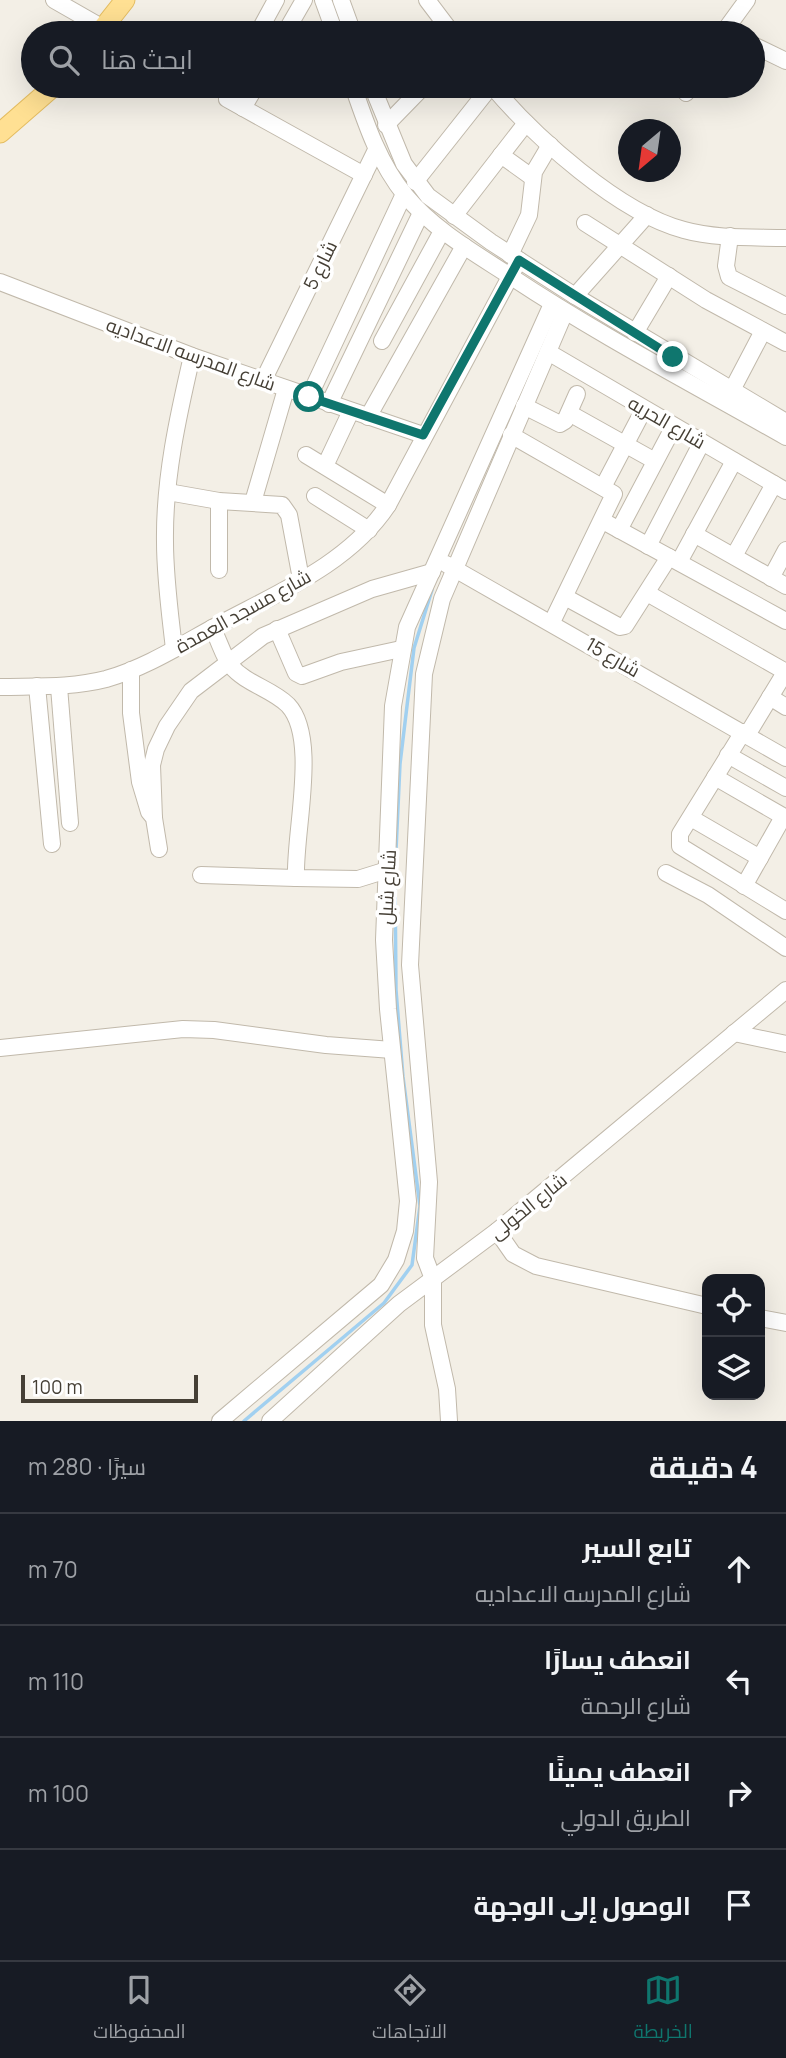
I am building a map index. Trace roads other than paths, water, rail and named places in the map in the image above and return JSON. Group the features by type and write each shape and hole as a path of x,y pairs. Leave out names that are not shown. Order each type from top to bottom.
{"main road":[{"path":"108,21 125,0"},
{"path":"0,133 40,98"}],"street":[{"path":"54,0 87,21"},
{"path":"265,21 276,0"},
{"path":"292,21 304,0"},
{"path":"323,0 331,21"},
{"path":"341,0 349,21"},
{"path":"427,0 443,21"},
{"path":"733,21 747,0"},
{"path":"765,51 786,61"},
{"path":"228,98 364,175"},
{"path":"243,108 249,98"},
{"path":"357,98 376,150 409,188 575,296 731,392 786,422"},
{"path":"376,98 409,188 421,213 442,231 559,308 786,437"},
{"path":"386,125 412,98"},
{"path":"309,397 409,188 481,98"},
{"path":"502,98 550,145 647,215 686,231 786,238"},
{"path":"454,216 526,123"},
{"path":"501,156 533,178 550,145"},
{"name":"شارع 5","path":"263,381 376,150"},
{"name":"شارع مسجد العمدة","path":"0,687 59,687 108,678 131,670 302,579 369,530 388,505 509,276 529,215 533,178"},
{"path":"329,404 421,213"},
{"path":"575,296 647,215"},
{"path":"585,223 669,276 786,343"},
{"path":"382,341 442,231"},
{"path":"730,236 726,267 729,277 786,306"},
{"path":"368,418 464,246"},
{"path":"635,333 669,276"},
{"name":"شارع المدرسه الاعداديه","path":"0,282 192,356 423,435"},
{"name":"شارع شبل","path":"449,1421 447,1389 433,1325 433,1279 424,1250 429,1182 413,1025 409,939 424,674 434,624 548,352 559,308"},
{"name":"شارع شبل","path":"220,1421 390,1295 408,1200 392,1050 384,940 393,706 401,649 407,626 559,308"},
{"path":"731,392 762,331"},
{"name":"شارع الحريه","path":"548,352 780,487"},
{"path":"174,649 164,540 173,442 192,356"},
{"path":"253,502 286,389"},
{"path":"524,406 556,424 563,423 577,394"},
{"path":"608,490 625,444 644,409"},
{"path":"325,466 351,411"},
{"path":"569,413 655,461"},
{"path":"619,530 674,426"},
{"path":"511,435 608,490 614,498 552,622"},
{"path":"648,545 702,442"},
{"path":"306,455 388,505"},
{"path":"565,597 620,627 629,622 647,593 694,534 734,461"},
{"path":"734,556 780,487"},
{"path":"167,492 219,501 276,502 286,509 302,579"},
{"path":"315,496 369,530"},
{"path":"219,501 219,569"},
{"path":"603,521 786,621"},
{"path":"694,534 786,586"},
{"path":"771,578 786,550"},
{"path":"159,849 154,818 152,765 167,726 191,691 250,644 277,629 435,566"},
{"name":"شارع 15","path":"435,566 455,569 552,622 786,758"},
{"path":"647,593 786,671 680,834 684,850 786,911"},
{"path":"212,628 228,664 243,677 286,704 298,719 305,755 295,839 296,878"},
{"path":"277,629 296,673 302,676 341,662 401,649"},
{"path":"131,670 131,713 140,782 149,812 154,818"},
{"path":"37,687 52,844"},
{"path":"59,687 70,823"},
{"path":"770,697 786,707"},
{"path":"729,755 786,788"},
{"path":"715,778 785,818 744,886"},
{"path":"691,818 760,858"},
{"path":"201,875 358,879 387,870"},
{"path":"666,873 708,895 786,948"},
{"name":"شارع الخولى","path":"270,1421 390,1295 433,1279 497,1231 786,990"},
{"path":"0,1048 183,1029 214,1030 326,1045 392,1050"},
{"path":"734,1033 786,1044"},
{"path":"497,1231 513,1254 536,1266 702,1305"},
{"path":"765,1319 786,1323"}],"waterway":[{"path":"244,1421 384,1303 412,1265 420,1206 403,1077 396,990 395,872 400,764 414,648 432,590"}]}
